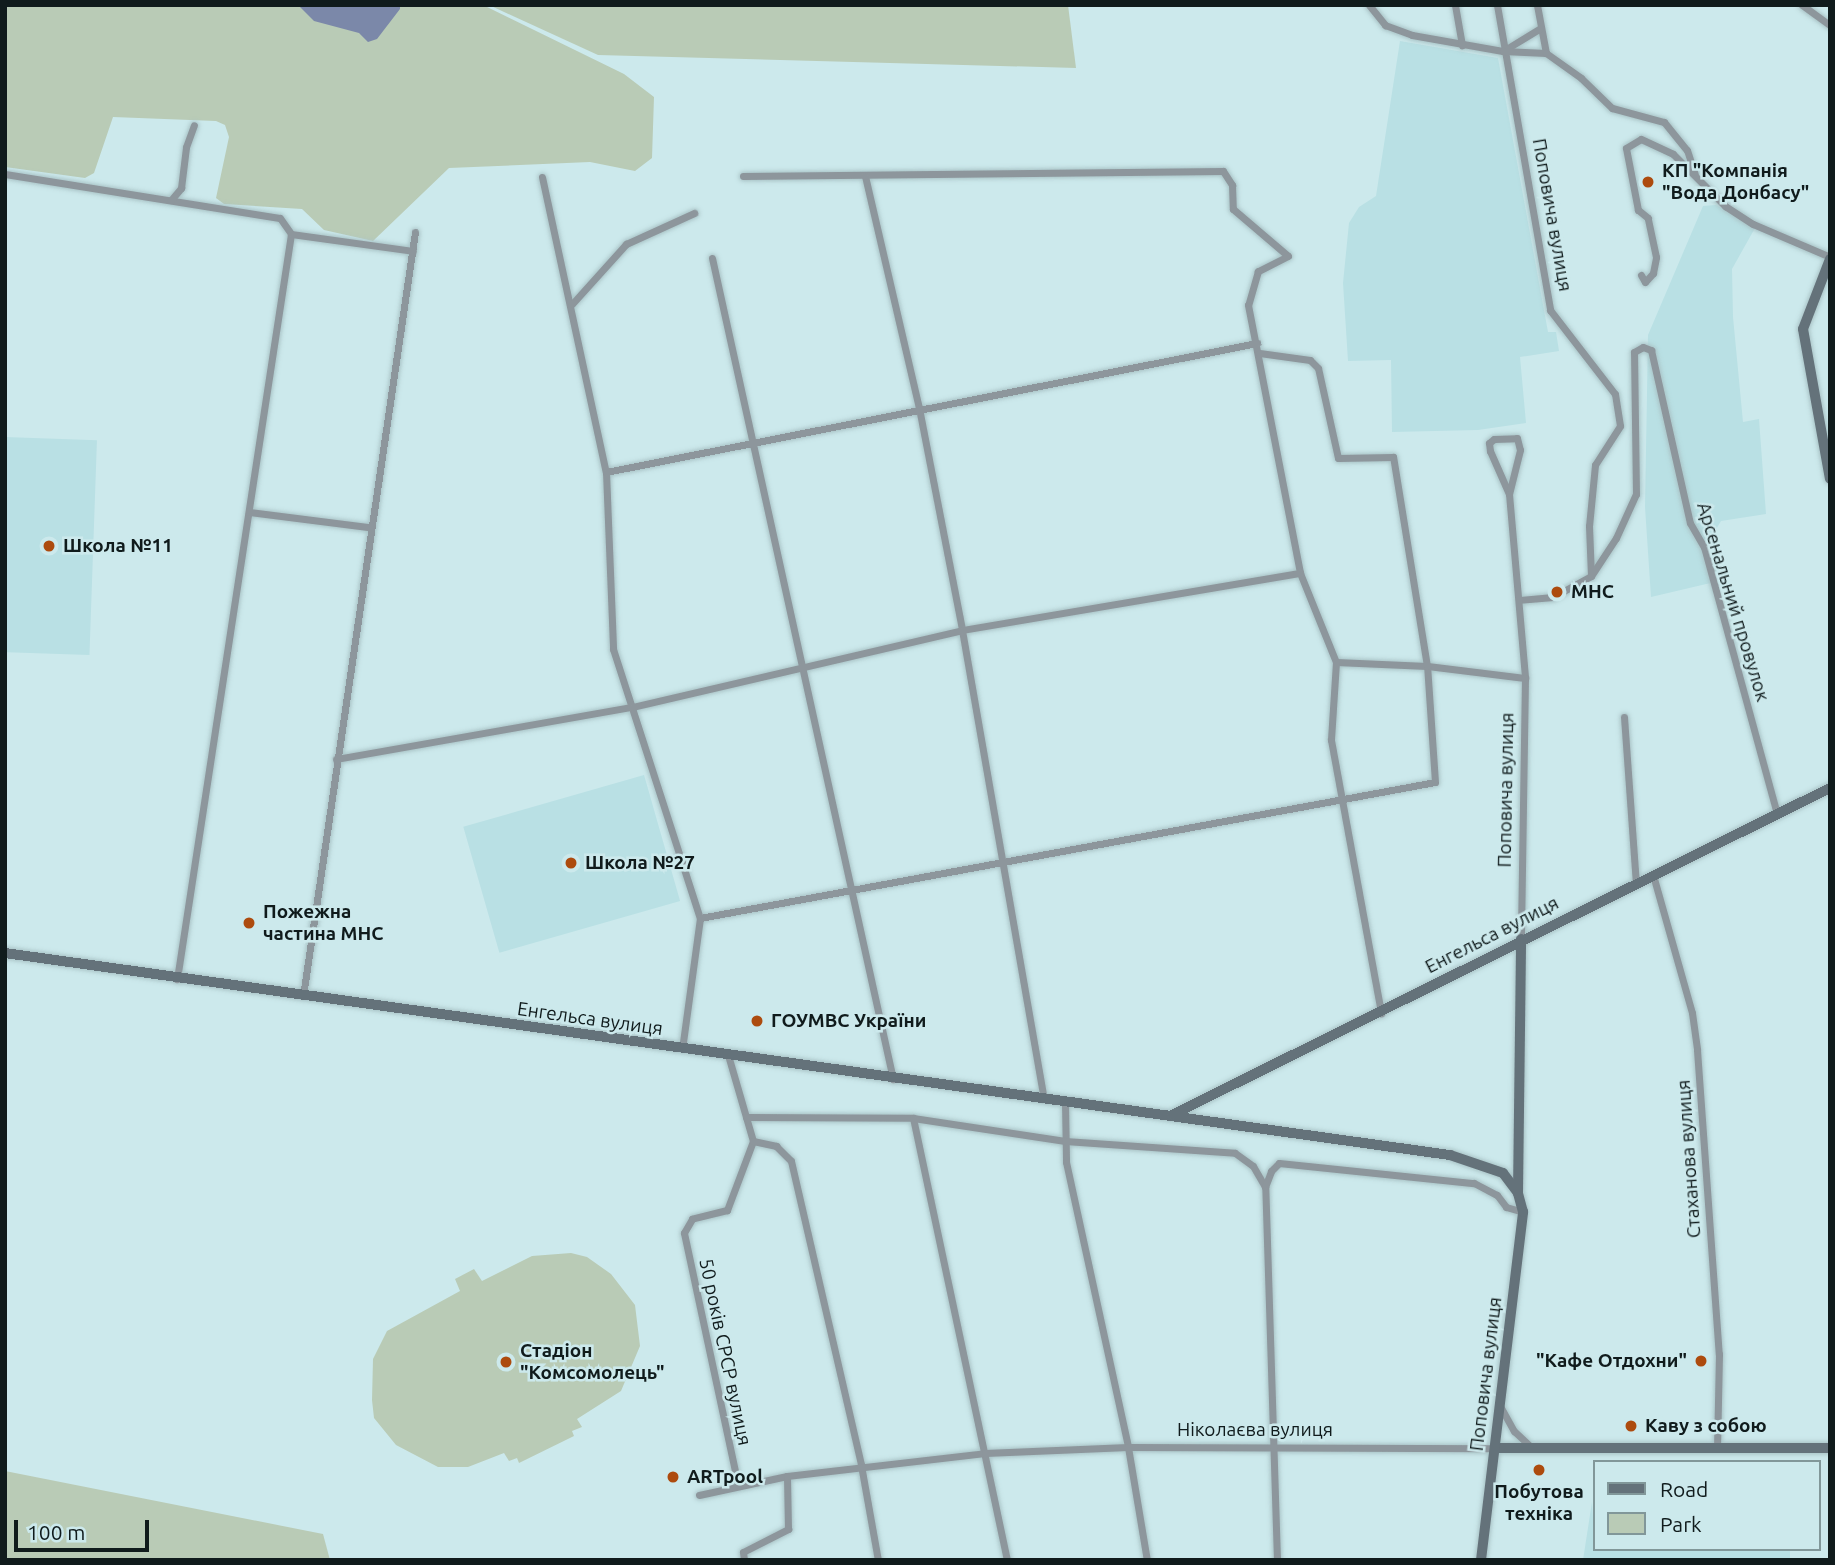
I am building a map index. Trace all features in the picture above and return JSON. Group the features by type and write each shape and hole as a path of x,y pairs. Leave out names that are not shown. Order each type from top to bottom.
{"street":[{"path":"1369,5 1385,25 1462,45 1546,53 1581,78 1612,108 1664,122 1687,150 1696,178"},
{"path":"1455,5 1462,45"},
{"name":"Поповича вулиця","path":"1497,5 1550,310 1615,394 1620,426 1595,465 1589,526 1591,576"},
{"path":"1537,5 1539,29 1546,53"},
{"path":"1802,5 1830,26"},
{"path":"1503,51 1539,29"},
{"path":"171,200 181,188 186,148 194,125"},
{"path":"1641,275 1645,282 1653,272 1656,257 1648,218 1637,210 1628,165 1629,143 1641,139 1661,146 1725,206 1753,224 1830,258 1803,329 1830,479"},
{"path":"743,176 1223,171 1232,185 1233,209 1289,256 1258,271 1248,305 1300,573 1336,662 1331,740 1381,1013"},
{"path":"5,174 280,218 291,234 177,979"},
{"path":"865,176 919,408 1004,859 1044,1099"},
{"path":"542,177 572,304 606,472 613,649 700,918 682,1049"},
{"path":"572,304 626,244 694,213"},
{"path":"303,996 368,527 415,232"},
{"path":"291,234 412,251"},
{"path":"712,258 799,665 893,1079"},
{"path":"606,472 1257,343"},
{"name":"Арсенальний провулок","path":"1591,576 1616,538 1636,494 1634,352 1643,347 1651,350 1690,523 1704,547 1777,814"},
{"path":"700,918 852,893 1004,859 1436,782 1427,666 1393,457 1338,458 1318,368 1310,360 1259,353"},
{"name":"Поповича вулиця","path":"1482,1560 1522,1212 1518,1193 1525,678 1509,494 1490,451 1489,443 1494,439 1517,438 1520,450 1509,494"},
{"path":"249,512 368,527"},
{"path":"336,759 632,707 799,665 962,630 1300,573"},
{"path":"1520,600 1553,597 1591,576"},
{"path":"1336,662 1427,666 1525,678"},
{"path":"1624,717 1636,883"},
{"name":"Енгельса вулиця","path":"1171,1115 1830,788"},
{"name":"Стаханова вулиця","path":"1653,874 1694,1025 1719,1354 1717,1446"},
{"name":"Енгельса вулиця","path":"5,953 1450,1155 1503,1173 1518,1193"},
{"path":"728,1055 753,1140 776,1146 791,1161 861,1465 878,1560"},
{"path":"1065,1102 1066,1162 1128,1447 1147,1560"},
{"path":"746,1117 914,1118 1065,1141 1235,1153 1253,1167 1265,1187 1277,1560"},
{"path":"914,1118 1007,1560"},
{"name":"50 років СРСР вулиця","path":"738,1485 686,1225 692,1219 727,1210 753,1140"},
{"path":"1265,1187 1279,1163 1474,1183 1497,1195 1506,1207 1522,1212"},
{"path":"1500,1406 1514,1431 1531,1447"},
{"name":"Ніколаєва вулиця","path":"699,1495 738,1485 861,1465 985,1453 1128,1447 1830,1448"},
{"path":"743,1556 788,1529 787,1476"}],"shaded area":[{"path":"298,5 400,5 400,9 377,39 368,42 359,33 314,21"},
{"path":"1400,41 1498,58 1548,332 1556,332 1559,351 1520,357 1526,423 1478,430 1392,432 1391,360 1348,361 1343,283 1349,223 1359,207 1376,196"},
{"path":"1716,205 1755,228 1732,269 1733,317 1743,422 1759,419 1766,514 1721,521 1712,536 1719,581 1651,597 1645,507 1648,335 1703,206"},
{"name":"Школа №11","path":"5,437 97,440 89,655 5,652"},
{"name":"Школа №27","path":"644,775 680,901 499,953 463,827"},
{"path":"1592,1502 1594,1551 1790,1551 1790,1560 1583,1560"}],"green space":[{"path":"5,5 483,5 624,74 654,97 652,158 635,171 590,162 449,168 373,241 324,230 302,209 224,204 216,198 229,137 225,125 216,121 113,117 94,173 85,178 5,167"},
{"path":"489,5 1068,5 1076,68 598,55"},
{"name":"Стадіон \"Комсомолець\"","path":"571,1253 587,1257 611,1274 635,1305 640,1346 621,1391 577,1419 582,1427 572,1431 574,1436 519,1463 517,1458 509,1461 504,1453 468,1467 438,1467 396,1445 374,1418 372,1400 373,1359 387,1331 460,1291 455,1279 474,1269 482,1281 532,1256"},
{"path":"5,1471 323,1534 330,1560 5,1560"}],"place":[{"name":"КП \"Компанія \"Вода Донбасу\"","path":"1648,182"},
{"name":"Школа №11","path":"49,546"},
{"name":"МНС","path":"1557,592"},
{"name":"Школа №27","path":"571,863"},
{"name":"Пожежна частина МНС","path":"249,923"},
{"name":"ГОУМВС України","path":"757,1021"},
{"name":"\"Кафе Отдохни\"","path":"1701,1361"},
{"name":"Стадіон \"Комсомолець\"","path":"506,1362"},
{"name":"Каву з собою","path":"1631,1426"},
{"name":"Побутова техніка","path":"1539,1470"},
{"name":"ARTpool","path":"673,1477"}]}
